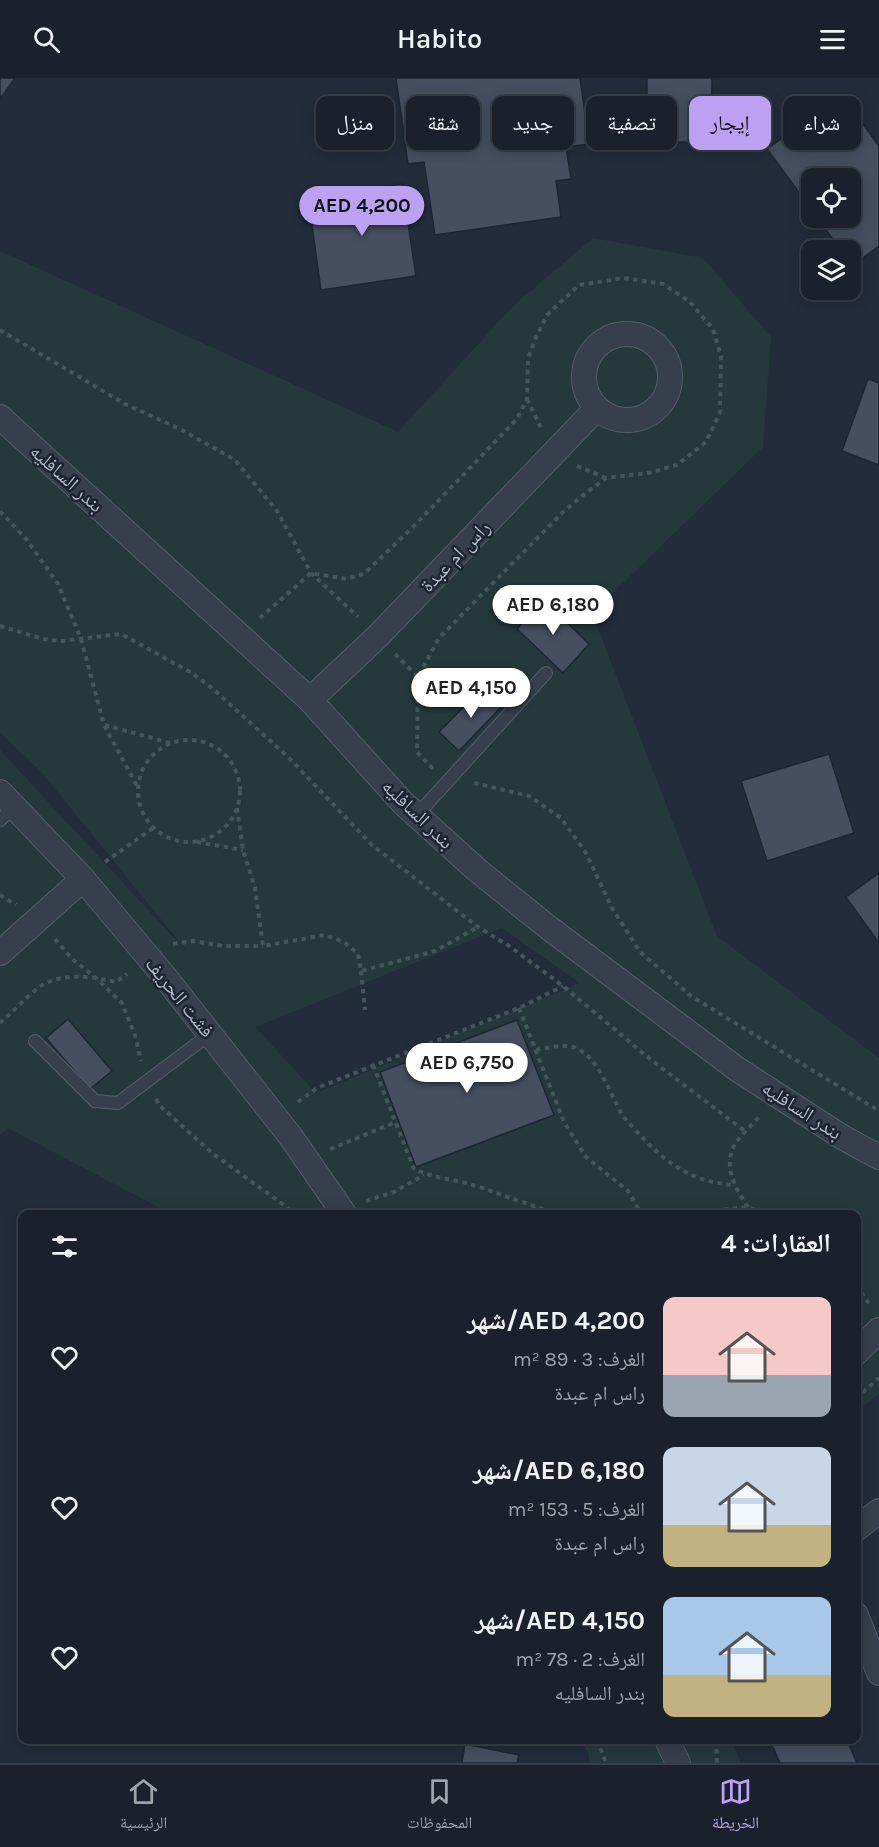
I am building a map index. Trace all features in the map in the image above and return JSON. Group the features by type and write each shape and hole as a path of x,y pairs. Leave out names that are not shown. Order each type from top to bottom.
{"street":[{"name":"راس ام عبدة","path":"310,700 378,636 597,408"},
{"name":"بندر السافليه","path":"0,417 310,700 403,803 477,870 549,928 737,1069 842,1137 879,1157"},
{"name":"فشت الحريف","path":"5,806 83,879 149,957 276,1118 342,1210"},
{"path":"0,953 83,879"},
{"path":"861,1345 876,1320"},
{"path":"861,1525 879,1511"},
{"path":"861,1628 879,1673"},
{"path":"669,1744 678,1763"}],"lane":[{"path":"417,815 546,673"},
{"path":"35,1041 95,1101 118,1103 210,1034"}],"path":[{"path":"0,330 125,404 180,429 236,460 277,511 311,573 418,677 417,752 431,767 445,776 529,796 561,818 586,854 612,908 640,952 691,996 879,1111"},
{"path":"0,511 27,540 58,584 81,639 104,725 137,788"},
{"path":"0,626 43,639 62,641 121,634 192,673 212,688 288,757 372,845 478,927 509,946 563,986 650,1059 746,1132"},
{"path":"104,725 170,743"},
{"path":"193,842 208,839 231,821 241,794 240,779 234,765 213,745 200,740 185,739 157,750 147,760 140,773 137,788 138,802 144,816 153,828 172,839 243,850"},
{"path":"237,808 243,850 255,888 264,946"},
{"path":"83,879 153,828"},
{"path":"361,971 435,951 478,927"},
{"path":"0,1023 40,986 68,977 95,977 116,982 149,957 174,944 193,940 224,946 264,946 325,935 344,942 358,954 365,1010"},
{"path":"276,1118 317,1088 519,1008 563,986"},
{"path":"519,1008 564,1122 586,1157 628,1191 639,1210"},
{"path":"536,1050 573,1047 590,1059 608,1085 622,1114 644,1140 678,1169 712,1183 734,1185"},
{"path":"373,1065 414,1169 425,1174 473,1185 547,1210"},
{"path":"748,1207 734,1185 730,1168 733,1147 778,1095"},
{"path":"306,1159 396,1122"},
{"path":"348,1210 394,1192 425,1174"},
{"path":"533,1206 535,1210"},
{"path":"719,1210 748,1207 756,1210"},
{"path":"861,1294 876,1320"},
{"path":"861,1394 879,1378"},
{"path":"599,1744 606,1763"},
{"path":"716,1744 717,1763"}],"green space":[{"path":"593,238 703,258 771,337 763,447 592,613 717,936 879,1058 879,1393 861,1409 861,1210 164,1210 8,1128 0,1135 0,750 189,954 43,774 0,732 0,251 398,432 513,306","holes":["502,928 580,983 316,1093 255,1027"]},
{"path":"584,1744 733,1744 741,1763 589,1763 589,1755"}],"building":[{"path":"0,78 15,78 0,99"},
{"path":"396,78 580,78 586,122 586,144 574,146 574,96 492,96 492,150 566,150 571,179 556,181 561,217 435,235 424,162 408,164 406,150 480,150 480,96 406,96 406,150"},
{"path":"647,78 712,78 712,96 689,96 689,142 677,142 677,96 647,96"},
{"path":"861,121 879,146 879,246 861,259 861,240 834,240 824,228 861,228 861,168 801,168 801,195 768,150 771,150 771,146 783,137 783,150 861,150"},
{"path":"402,184 416,276 321,290 308,197"},
{"path":"868,379 879,383 879,465 842,451"},
{"path":"543,599 589,644 563,673 517,629"},
{"path":"483,687 502,706 459,751 439,732"},
{"path":"829,754 854,833 767,861 741,781"},
{"path":"879,873 879,943 846,897"},
{"path":"68,1019 112,1071 90,1089 46,1038"},
{"path":"517,1020 554,1115 416,1167 380,1072"},
{"path":"465,1744 519,1755 517,1763 462,1763"},
{"path":"772,1744 849,1744 857,1763 780,1763"}]}
